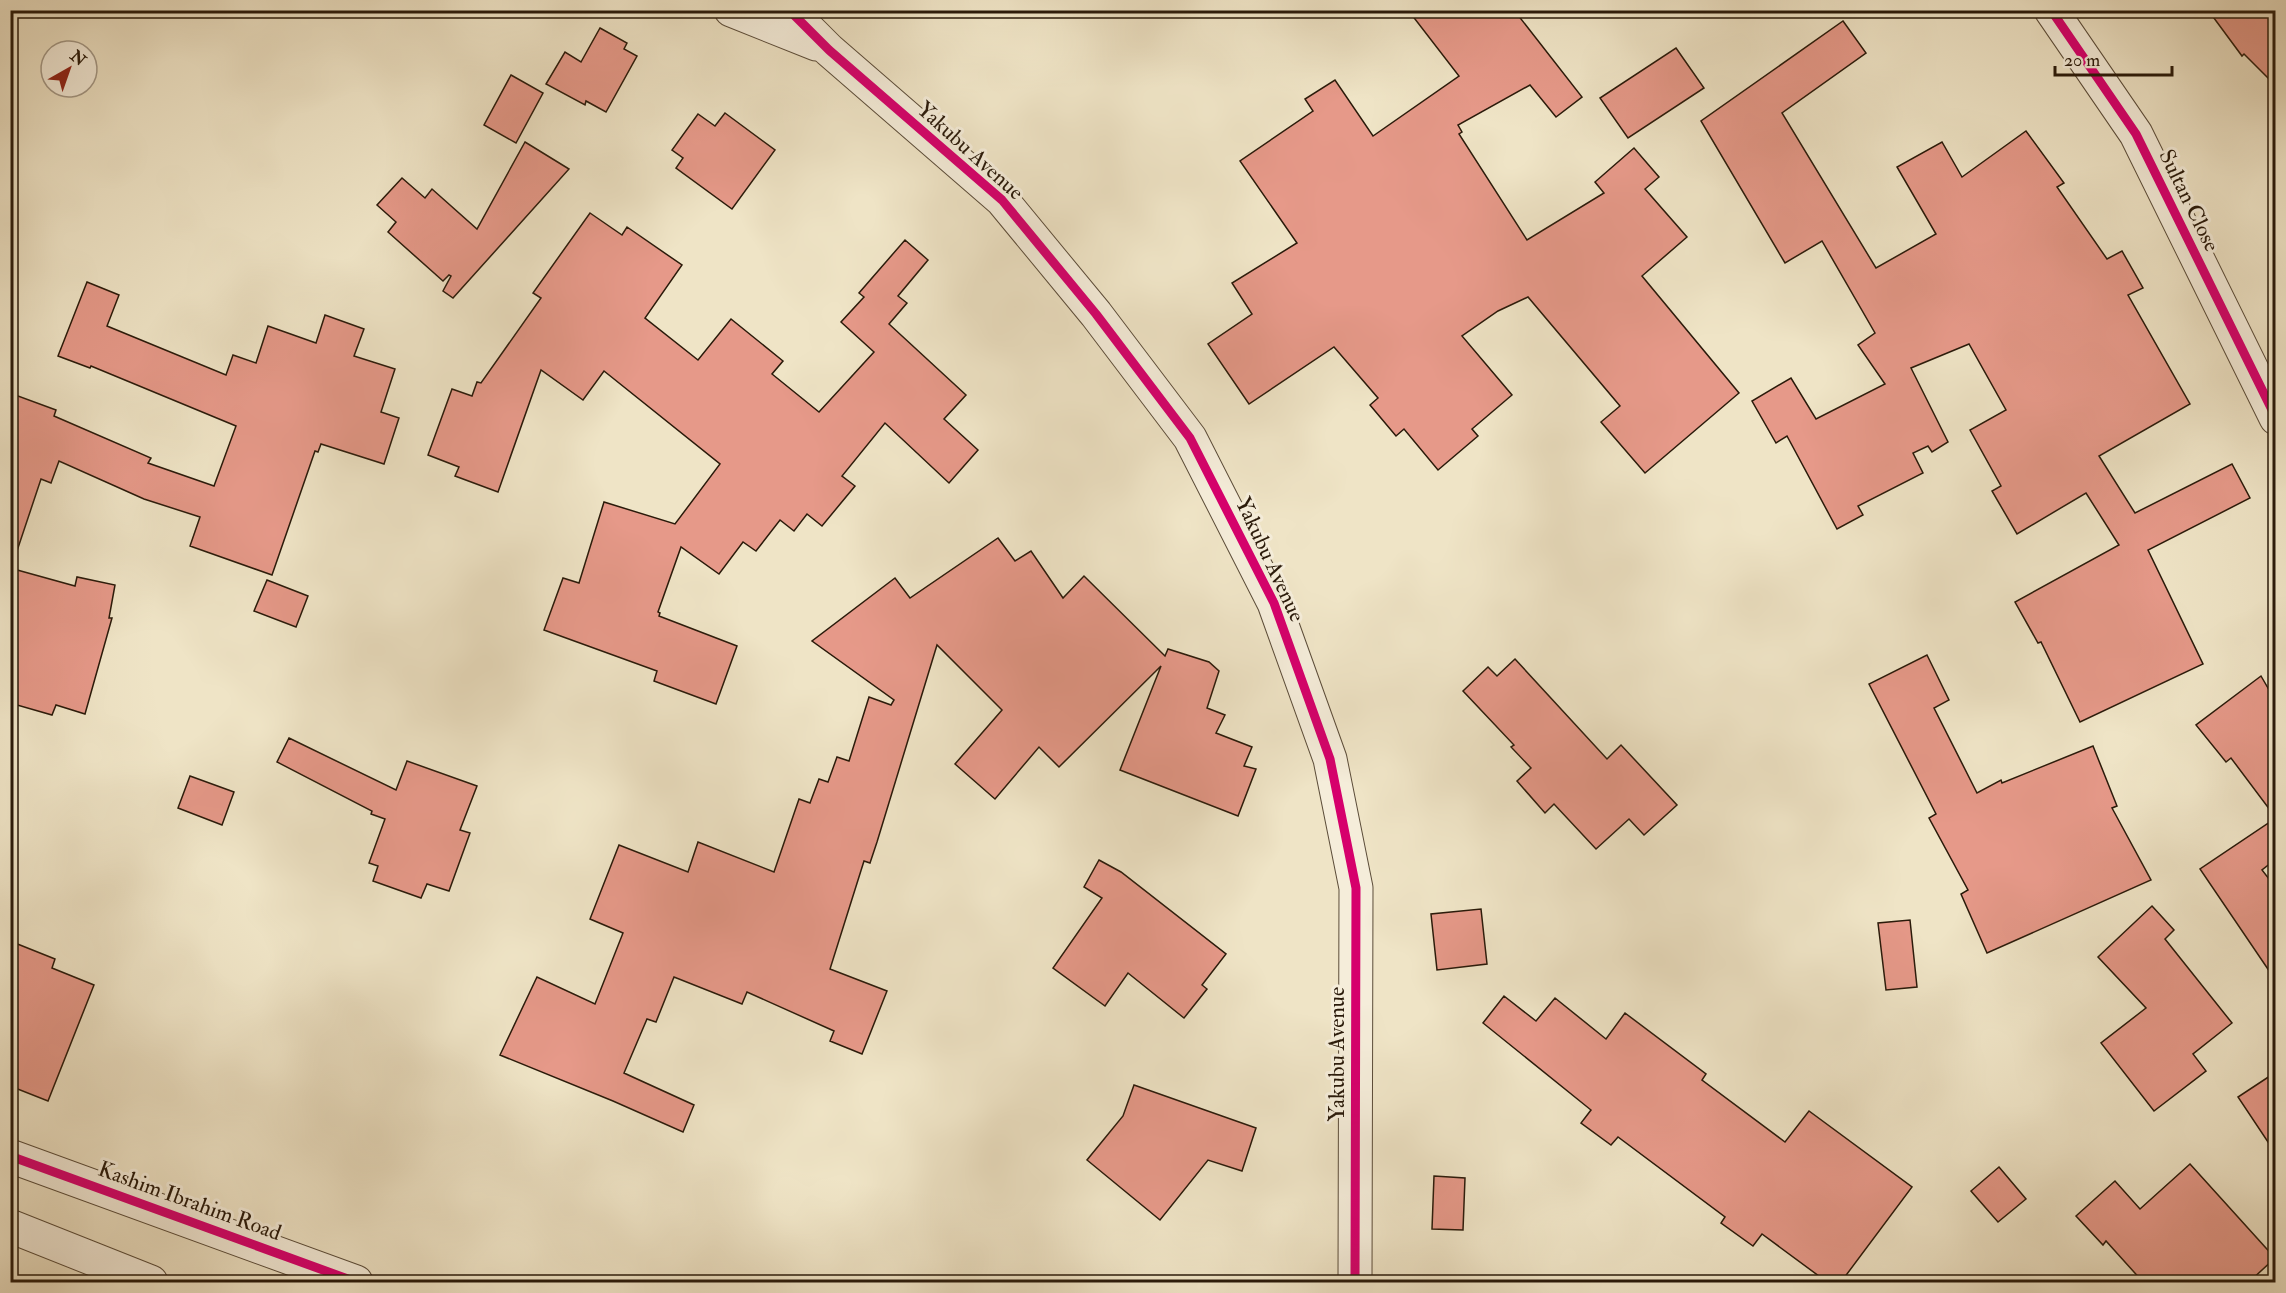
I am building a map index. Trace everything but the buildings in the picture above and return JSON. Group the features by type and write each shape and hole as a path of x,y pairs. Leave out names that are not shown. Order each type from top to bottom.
{"street":[{"path":"731,10 830,50"},
{"name":"Yakubu Avenue","path":"789,10 830,50 1002,200 1096,314 1190,438 1274,603 1330,759 1356,888 1355,1282"},
{"name":"Sultan Close","path":"2051,10 2136,134 2276,418"},
{"name":"Kashim Ibrahim Road","path":"10,1156 356,1282"},
{"path":"10,1226 151,1282"}],"cycle path":[{"path":"789,10 829,50 1002,200 1096,314 1190,438 1274,603 1330,759 1356,888 1355,1282"},
{"path":"2051,10 2136,134 2276,418"},
{"path":"10,1156 356,1282"}]}
